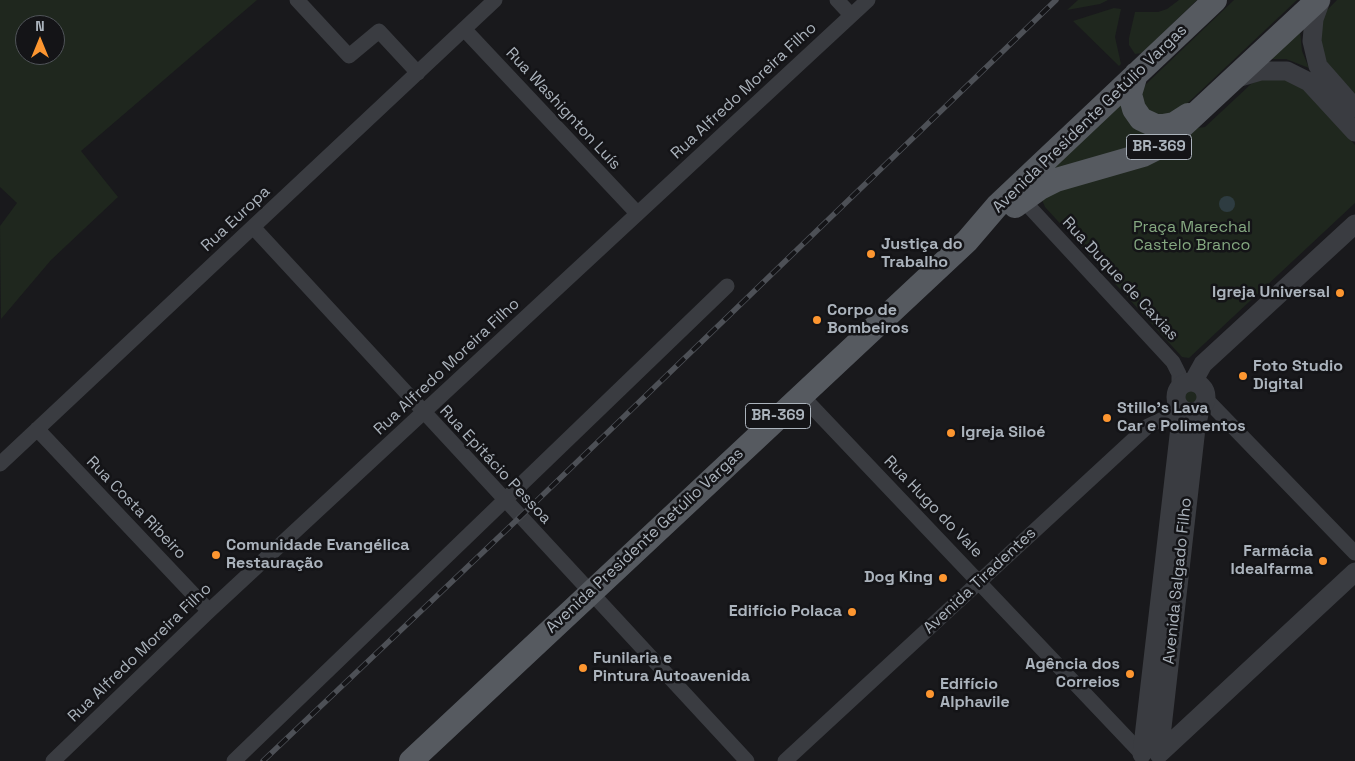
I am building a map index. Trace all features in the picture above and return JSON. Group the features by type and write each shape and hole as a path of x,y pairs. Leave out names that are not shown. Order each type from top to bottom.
{"main road":[{"name":"Avenida Presidente Getúlio Vargas","path":"411,761 967,241 997,206 1215,0"},
{"name":"Avenida Presidente Getúlio Vargas","path":"967,241 1023,200 1056,180 1151,152 1168,140 1319,0"},
{"path":"1136,74 1131,86 1131,102 1141,119 1156,126 1174,124 1212,98"}],"street":[{"path":"298,0 349,56 379,31 418,73"},
{"name":"Rua Europa","path":"0,464 495,0"},
{"path":"838,0 852,15"},
{"name":"Rua Alfredo Moreira Filho","path":"53,761 209,610 868,0"},
{"path":"1319,0 1314,20 1312,41 1318,66 1355,108"},
{"name":"Rua Washignton Luís","path":"464,29 637,213"},
{"path":"1233,80 1261,71 1286,71 1309,82 1355,132"},
{"name":"Rua Duque de Caxias","path":"1023,200 1173,362 1186,385"},
{"path":"1355,224 1203,364 1186,385 1205,390 1196,406 1355,553"},
{"name":"Rua Epitácio Pessoa","path":"253,227 423,413 747,761"},
{"path":"234,761 727,286"},
{"name":"Avenida Salgado Filho","path":"1150,757 1196,428 1196,406 1177,402 1176,395 1186,385"},
{"name":"Rua Hugo do Vale","path":"801,395 1150,757"},
{"name":"Avenida Tiradentes","path":"785,761 1148,426 1196,406"},
{"name":"Rua Costa Ribeiro","path":"37,429 209,610"},
{"path":"1150,757 1355,572"}],"green space":[{"path":"0,0 257,0 81,151 118,197 51,260 1,319 0,226 17,203 0,187"},
{"path":"1078,0 1108,0 1100,4 1067,10"},
{"path":"1179,0 1197,0 1142,53 1135,54 1129,45 1129,38 1135,12 1158,12 1167,9"},
{"path":"1234,0 1297,0 1176,114 1164,118 1145,110 1141,89"},
{"path":"1337,0 1355,0 1355,94 1328,66 1317,33 1326,11"},
{"path":"1114,8 1121,9 1115,37 1121,64 1119,66 1073,21"},
{"path":"1300,31 1302,51 1309,68 1286,59 1271,59"},
{"name":"Praça Marechal Castelo Branco","path":"1286,79 1303,88 1355,145 1355,203 1189,358 1182,357 1045,207 1042,200 1043,197 1197,128 1205,127 1251,84 1258,80"},
{"path":"1120,100 1159,136 1154,141 1043,173"},
{"path":"1188,389 1194,389 1198,396 1194,403 1188,403 1184,399 1184,393"}],"shaded area":[{"path":"1224,196 1230,196 1235,201 1233,210 1224,212 1219,207 1219,201"}],"railway":[{"path":"263,761 520,517 1056,0"}],"place":[{"name":"Justiça do Trabalho","path":"871,254"},
{"name":"Igreja Universal","path":"1340,293"},
{"name":"Corpo de Bombeiros","path":"817,320"},
{"name":"Foto Studio Digital","path":"1243,376"},
{"name":"Stillo's Lava Car e Polimentos","path":"1107,418"},
{"name":"Igreja Siloé","path":"951,433"},
{"name":"Comunidade Evangélica Restauração","path":"216,555"},
{"name":"Farmácia Idealfarma","path":"1323,561"},
{"name":"Dog King","path":"943,578"},
{"name":"Edifício Polaca","path":"852,612"},
{"name":"Funilaria e Pintura Autoavenida","path":"583,668"},
{"name":"Agência dos Correios","path":"1130,674"},
{"name":"Edifício Alphavile","path":"930,694"}]}
